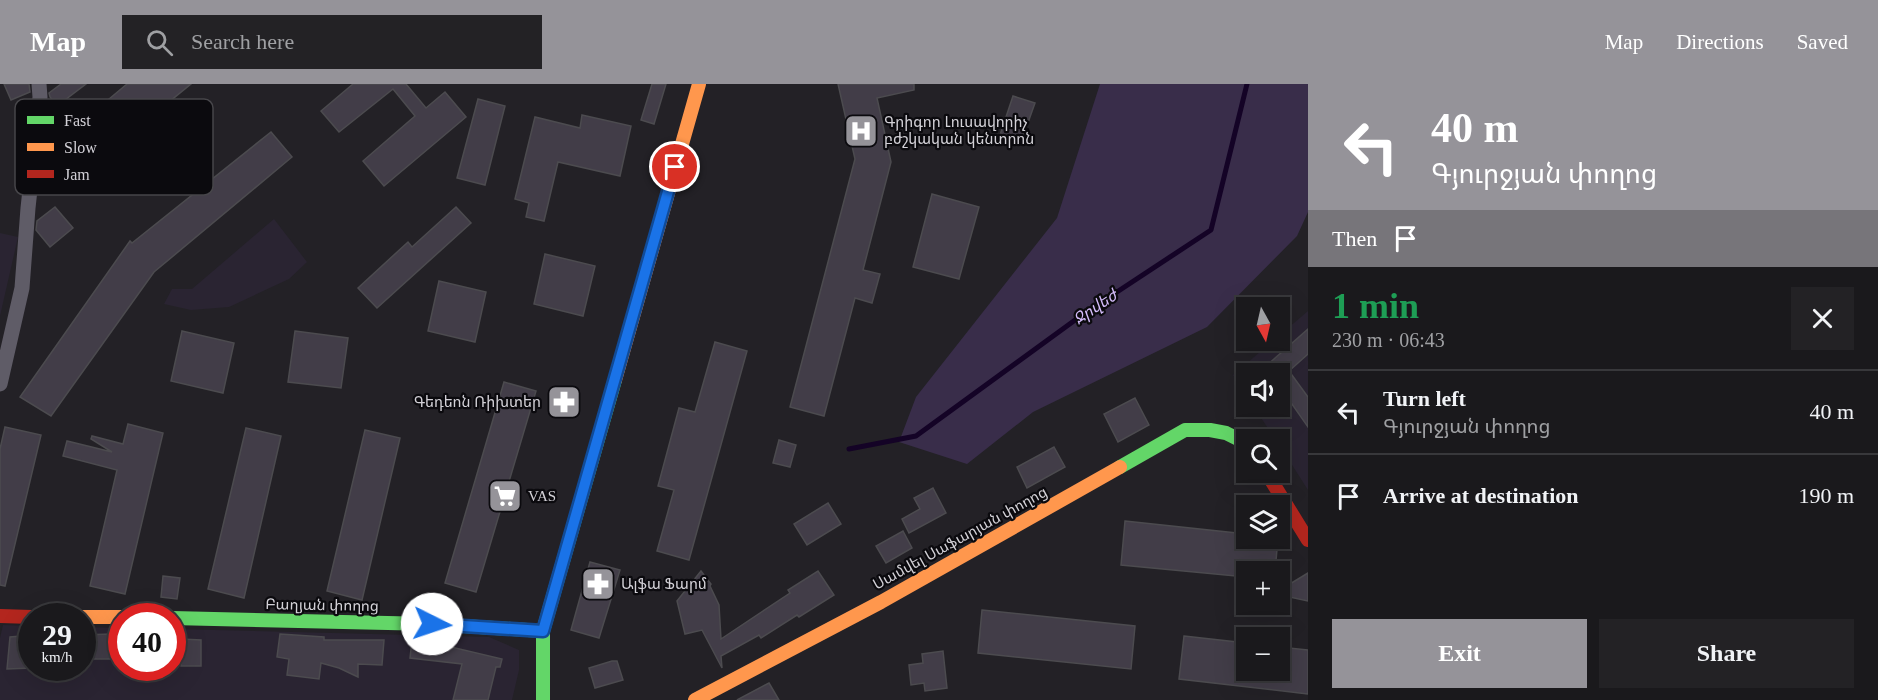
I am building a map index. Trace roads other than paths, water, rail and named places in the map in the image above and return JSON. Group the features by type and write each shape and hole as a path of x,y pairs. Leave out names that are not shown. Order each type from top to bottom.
{"street":[{"path":"39,84 40,99"},
{"path":"543,700 543,631 699,84"},
{"path":"0,384 22,288 29,195"},
{"name":"Սամվել Սաֆարյան փողոց","path":"695,700 764,666 865,611 1185,430 1206,429 1227,432 1236,438"},
{"path":"1273,483 1308,540"},
{"path":"0,616 18,617"},
{"name":"Բաղյան փողոց","path":"186,618 432,624 543,631"}],"waterway":[{"name":"Ջրվեժ","path":"849,449 916,436 1082,315 1211,230 1247,84"}],"place":[{"name":"Գրիգոր Լուսավորիչ բժշկական կենտրոն","path":"861,131"},
{"name":"Գեդեոն Ռիխտեր","path":"564,402"},
{"name":"VAS","path":"505,496"},
{"name":"Ալֆա Ֆարմ","path":"598,584"}]}
